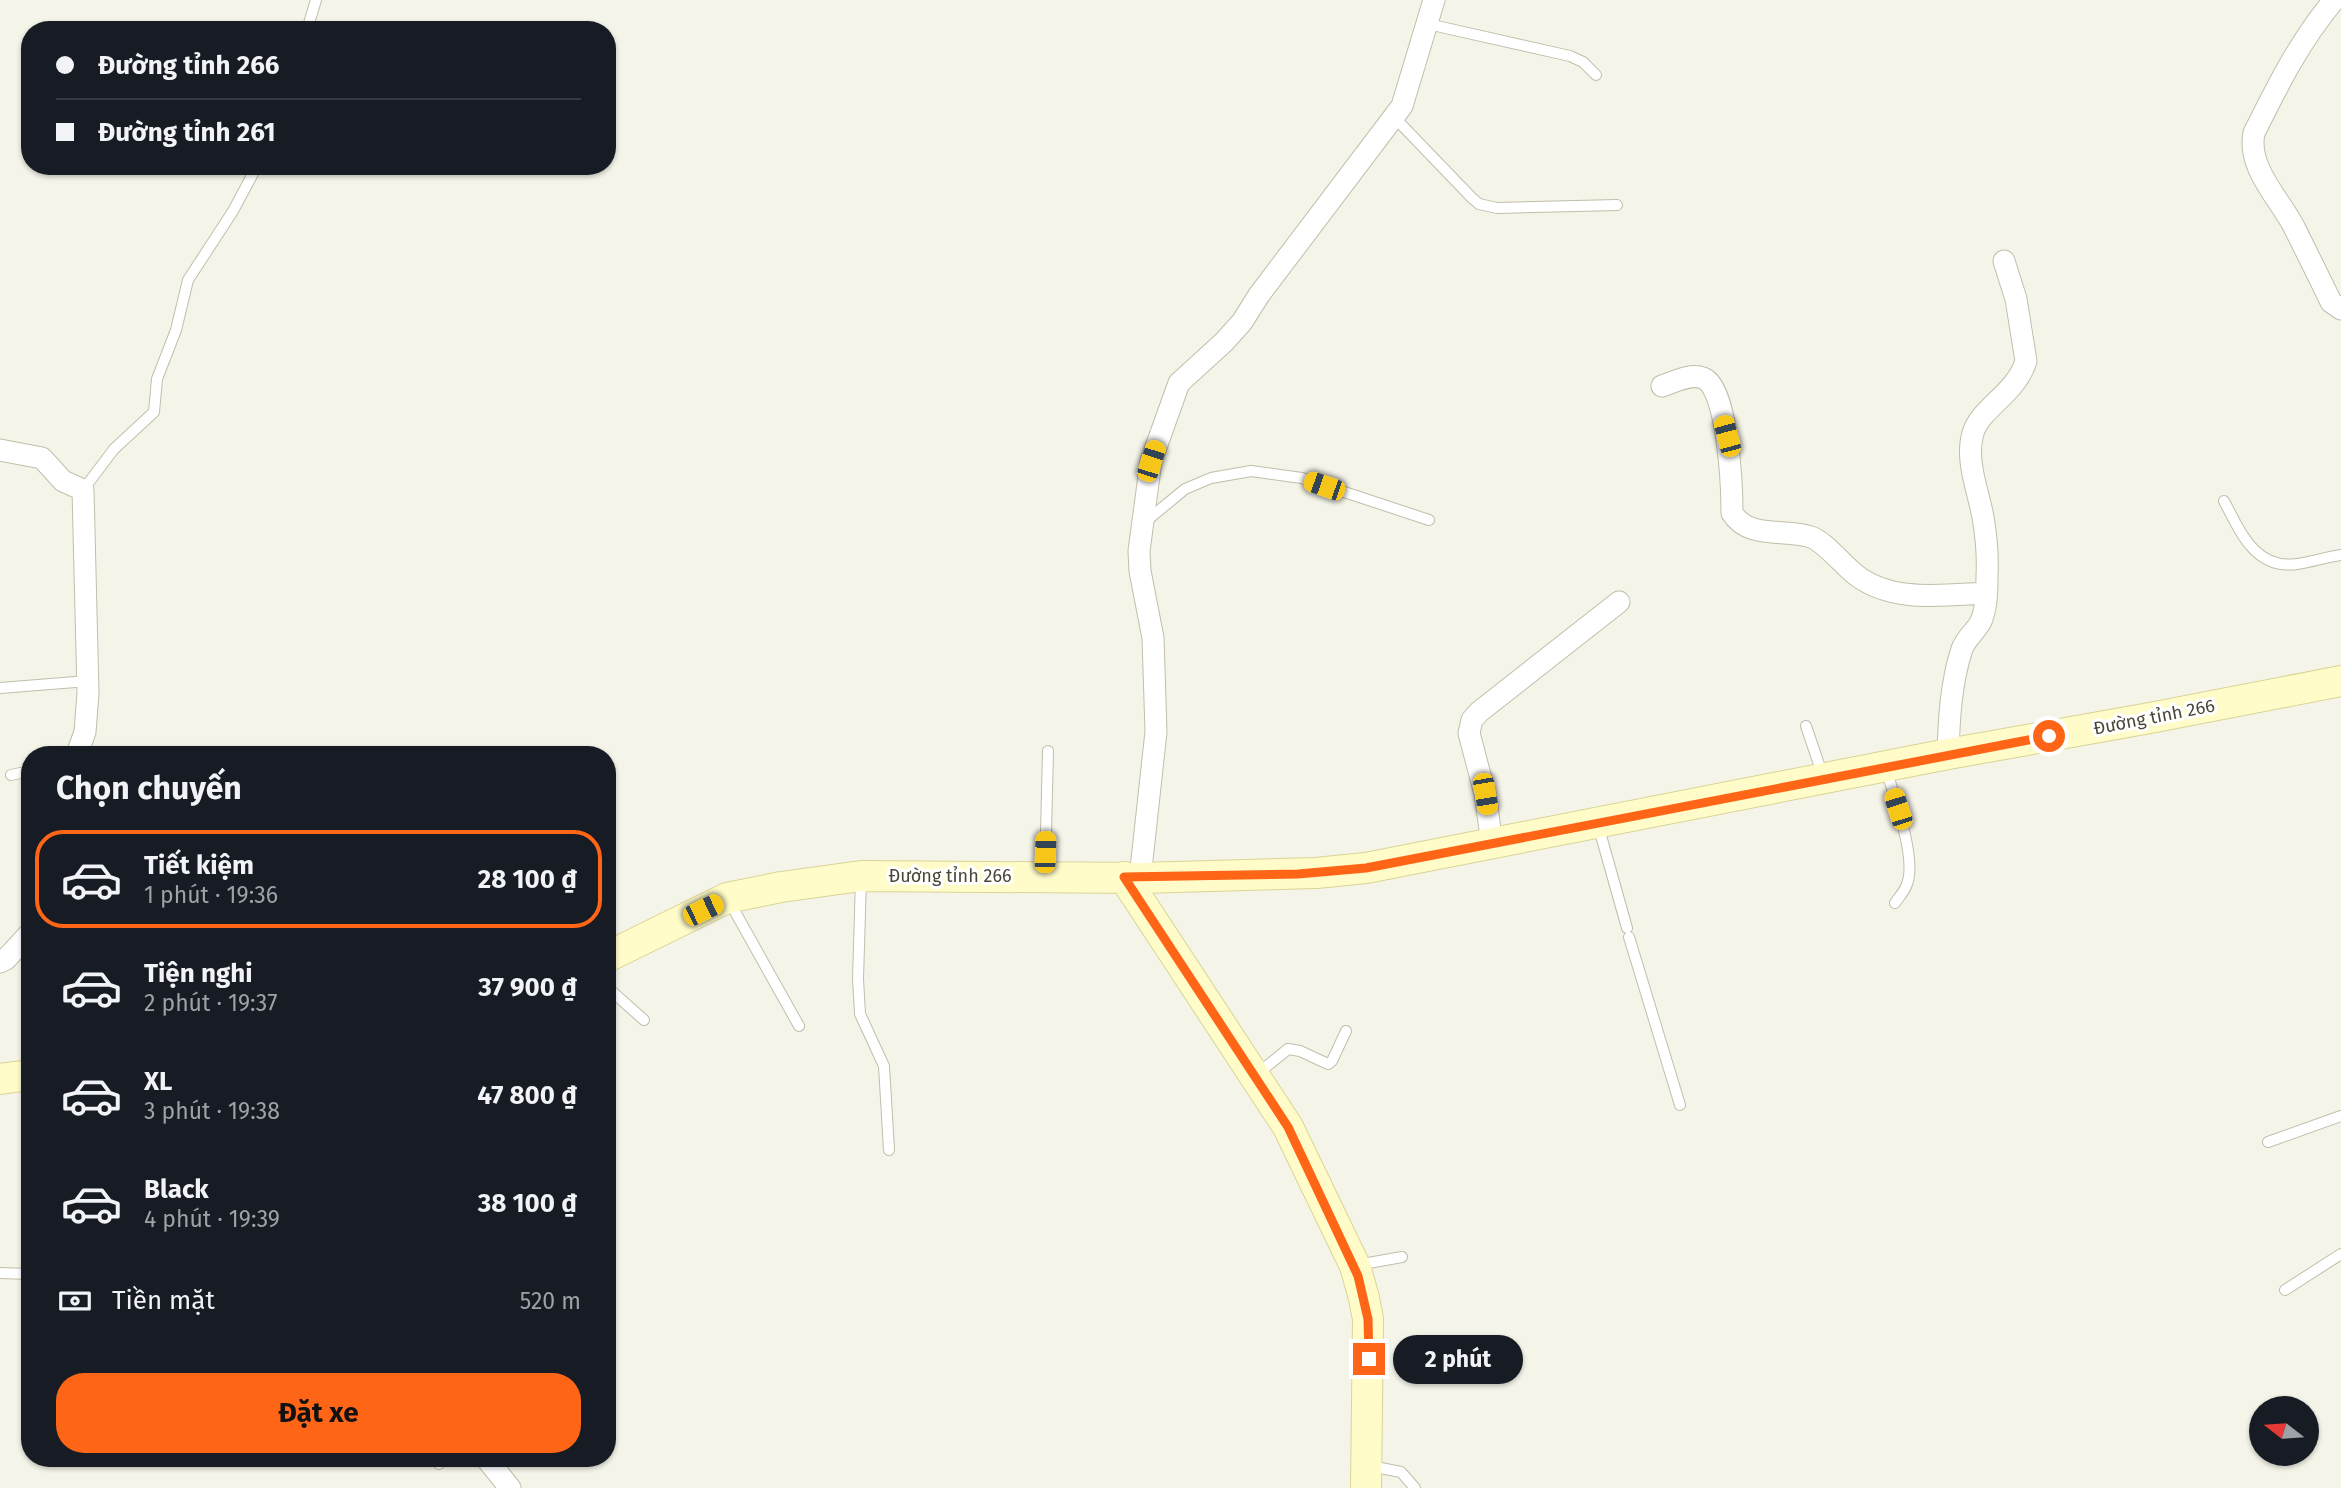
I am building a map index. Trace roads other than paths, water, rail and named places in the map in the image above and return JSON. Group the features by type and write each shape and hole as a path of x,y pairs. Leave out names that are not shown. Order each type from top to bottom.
{"main road":[{"name":"Đường tỉnh 266","path":"616,953 727,898 781,887 861,876 1132,877 1316,873 1366,868 1885,766 2341,681"},
{"path":"1132,877 1288,1127 1354,1266 1368,1319 1367,1477"},
{"path":"0,1079 21,1076"}],"street":[{"path":"1132,877 1156,732 1153,638 1140,571 1139,551 1151,461 1179,383 1242,323 1259,295 1334,197 1369,146 1394,117 1405,98 1434,0"},
{"path":"2334,0 2292,56 2254,133 2252,143 2270,192 2291,222 2331,302 2341,309"},
{"path":"1948,754 1950,714 1956,677 1963,648 1981,622 1986,593 1983,519 1970,456 1973,433 1983,417 2011,389 2026,361 2016,299 2004,261"},
{"path":"1662,386 1691,376 1705,378 1711,384 1717,396 1727,436 1732,513 1737,521 1773,534 1800,534 1815,538 1858,577 1876,587 1901,594 1927,596 1986,593"},
{"path":"0,450 42,458 63,481 83,490 88,681 85,732 80,746"},
{"path":"1492,843 1485,794 1469,733 1472,720 1619,602"},
{"path":"0,962 21,943"},
{"path":"493,1467 510,1488"}],"lane":[{"path":"310,21 316,0"},
{"path":"1428,24 1570,56 1583,62 1596,75"},
{"path":"1394,117 1479,204 1497,208 1617,205"},
{"path":"83,490 114,449 154,412 157,379 176,330 188,280 233,211 252,175"},
{"path":"1143,524 1185,489 1211,478 1251,471 1302,478 1429,520"},
{"path":"2224,500 2249,546 2262,558 2279,564 2297,564 2341,555"},
{"path":"0,688 88,681"},
{"path":"1806,726 1824,779"},
{"path":"1044,877 1048,751"},
{"path":"1885,766 1909,858 1910,874 1907,886 1895,903"},
{"path":"11,775 21,773"},
{"path":"1597,822 1680,1105"},
{"path":"861,876 858,979 860,1014 884,1066 889,1150"},
{"path":"727,898 799,1026"},
{"path":"616,994 644,1020"},
{"path":"1256,1075 1288,1049 1300,1051 1328,1064 1346,1031"},
{"path":"2268,1142 2341,1116"},
{"path":"2285,1290 2341,1254"},
{"path":"1354,1266 1402,1257"},
{"path":"0,1273 21,1274"},
{"path":"1367,1477 1401,1472 1415,1488"}]}
